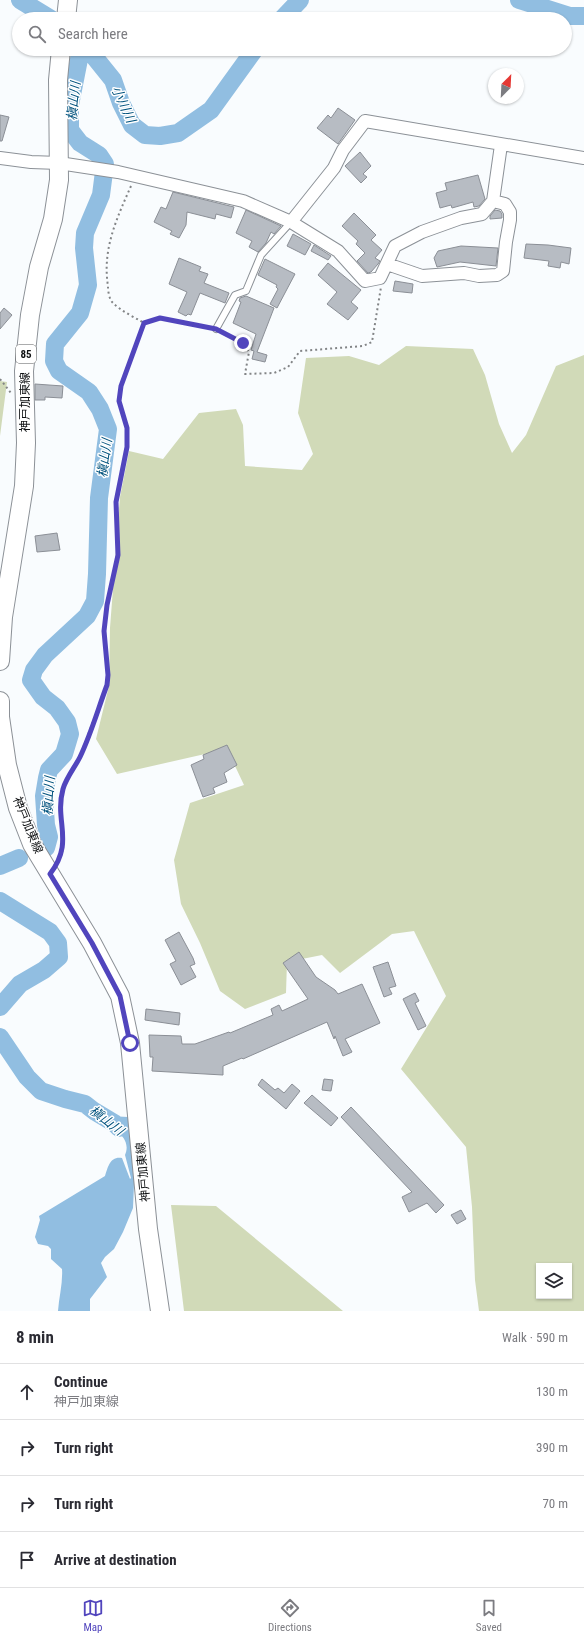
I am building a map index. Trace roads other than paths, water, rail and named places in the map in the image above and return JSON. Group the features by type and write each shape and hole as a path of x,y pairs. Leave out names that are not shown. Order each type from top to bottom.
{"main road":[{"name":"神戸加東線","path":"0,661 3,617 24,486 26,443 24,370 30,315 39,267 53,219 60,180 58,80 60,56"},
{"name":"神戸加東線","path":"0,701 0,717 7,764 18,808 32,844 92,943 120,996 130,1043 148,1229 160,1311"}],"street":[{"path":"291,222 334,168 343,150 365,121 584,158"},
{"path":"0,158 31,162 59,163 118,172 244,201 291,222 338,251 365,281 380,278 396,246 435,227 461,218 482,214 493,201 501,145"},
{"path":"387,264 422,276 464,274 478,276 497,275 503,271 510,212 505,204 493,201"}],"lane":[{"path":"216,329 235,295 246,291 261,255 291,222"}],"water":[{"path":"101,1112 109,1116 128,1117 137,1180 134,1184 133,1208 114,1249 101,1263 107,1277 90,1299 90,1311 58,1311 62,1269 51,1259 51,1249 48,1246 38,1244 35,1237 40,1220 39,1216 105,1176 112,1160 122,1158 130,1179 131,1178 125,1155 127,1148 126,1142 119,1133 97,1118"}],"waterway":[{"name":"小川川","path":"20,0 40,12"},
{"name":"小川川","path":"289,12 300,0"},
{"name":"小川川","path":"519,0 557,12"},
{"name":"小川川","path":"572,16 584,16"},
{"name":"槇山川","path":"46,848 49,837 46,825 44,796 47,778 49,770 64,754 70,734 67,722 57,708 43,697 31,680 34,670 45,655 87,616 95,601 99,498 108,429 100,409 89,392 59,371 54,361 55,344 80,313 88,285 84,248 85,233 101,195 105,164 99,155 80,143 70,130 70,105 80,56"},
{"name":"小川川","path":"94,56 113,80 121,103 132,125 145,135 160,136 178,133 211,110 250,56"},
{"name":"槇山川","path":"0,866 19,858"},
{"name":"槇山川","path":"0,901 50,932 58,943 59,957 44,970 20,984 0,1007"},
{"name":"槇山川","path":"0,1037 27,1077 41,1091 85,1104 114,1123 119,1128"}]}
